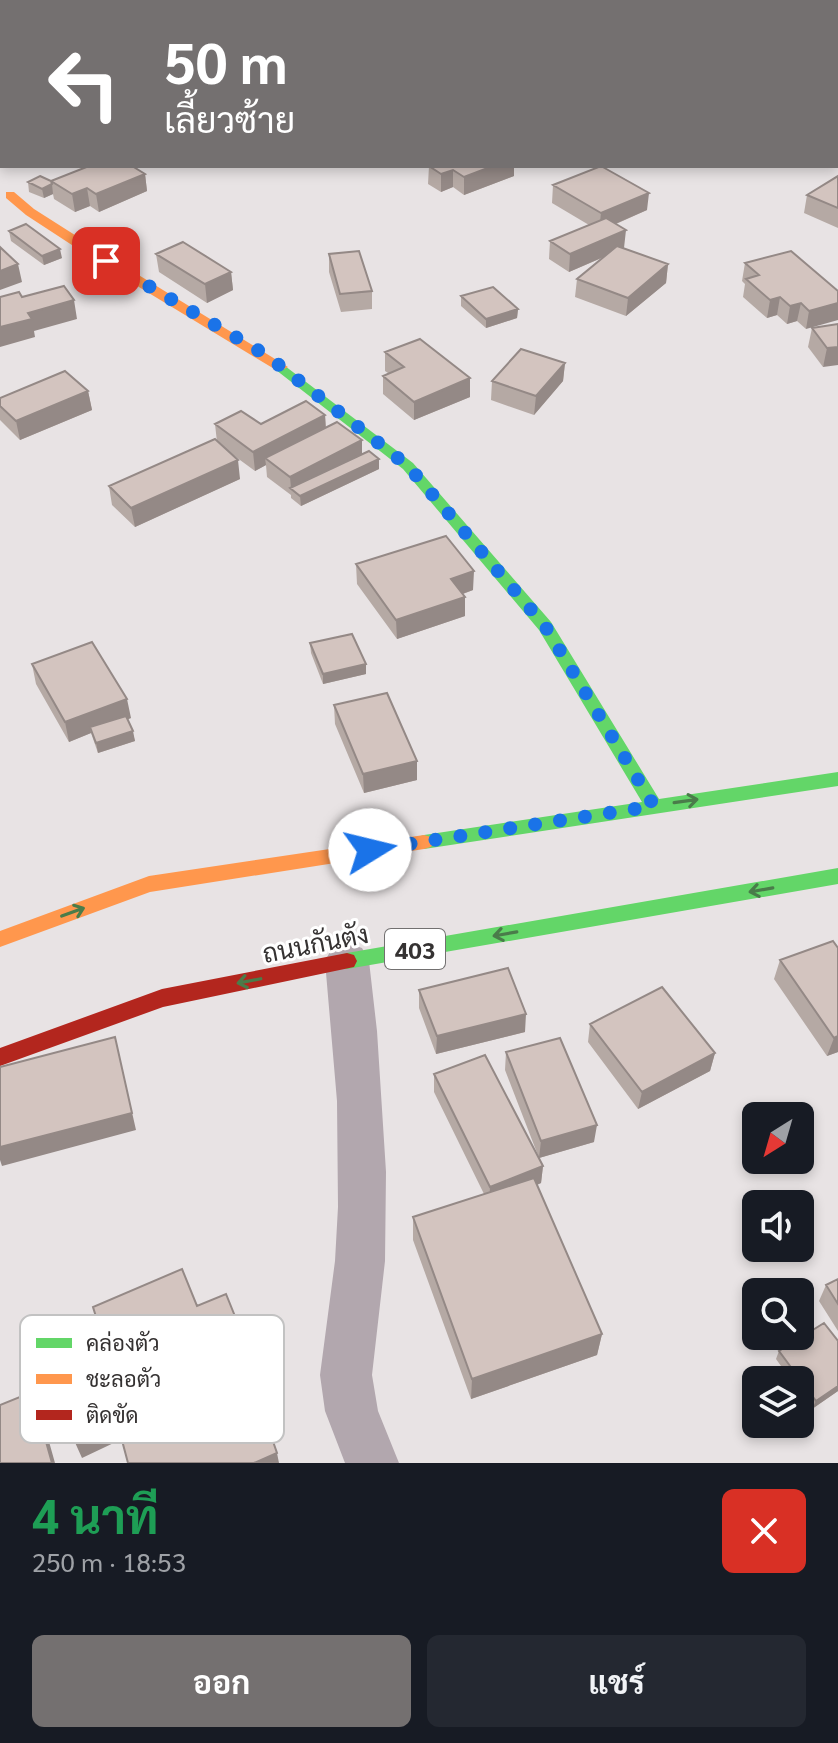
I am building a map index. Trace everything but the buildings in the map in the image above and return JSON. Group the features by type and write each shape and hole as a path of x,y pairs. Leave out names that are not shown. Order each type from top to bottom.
{"main road":[{"path":"10,195 30,212 106,261 266,355 408,466 545,626 654,806"},
{"path":"0,939 149,884 838,779"},
{"name":"ถนนกันตัง","path":"0,1057 162,998 347,961 838,876"}],"street":[{"path":"347,961 357,1042 362,1140 361,1245 349,1333 347,1395 372,1463"}],"traffic: fast":[{"path":"281,367 408,466 545,626 654,806"},
{"path":"424,842 838,779"},
{"path":"347,961 838,876"}],"traffic: slow":[{"path":"10,195 30,212 106,261 281,367"},
{"path":"0,939 149,884 424,842"}],"traffic: jam":[{"path":"0,1057 162,998 347,961"}],"route":[{"path":"106,261 266,355 408,466 545,626 654,806 370,850"}]}
